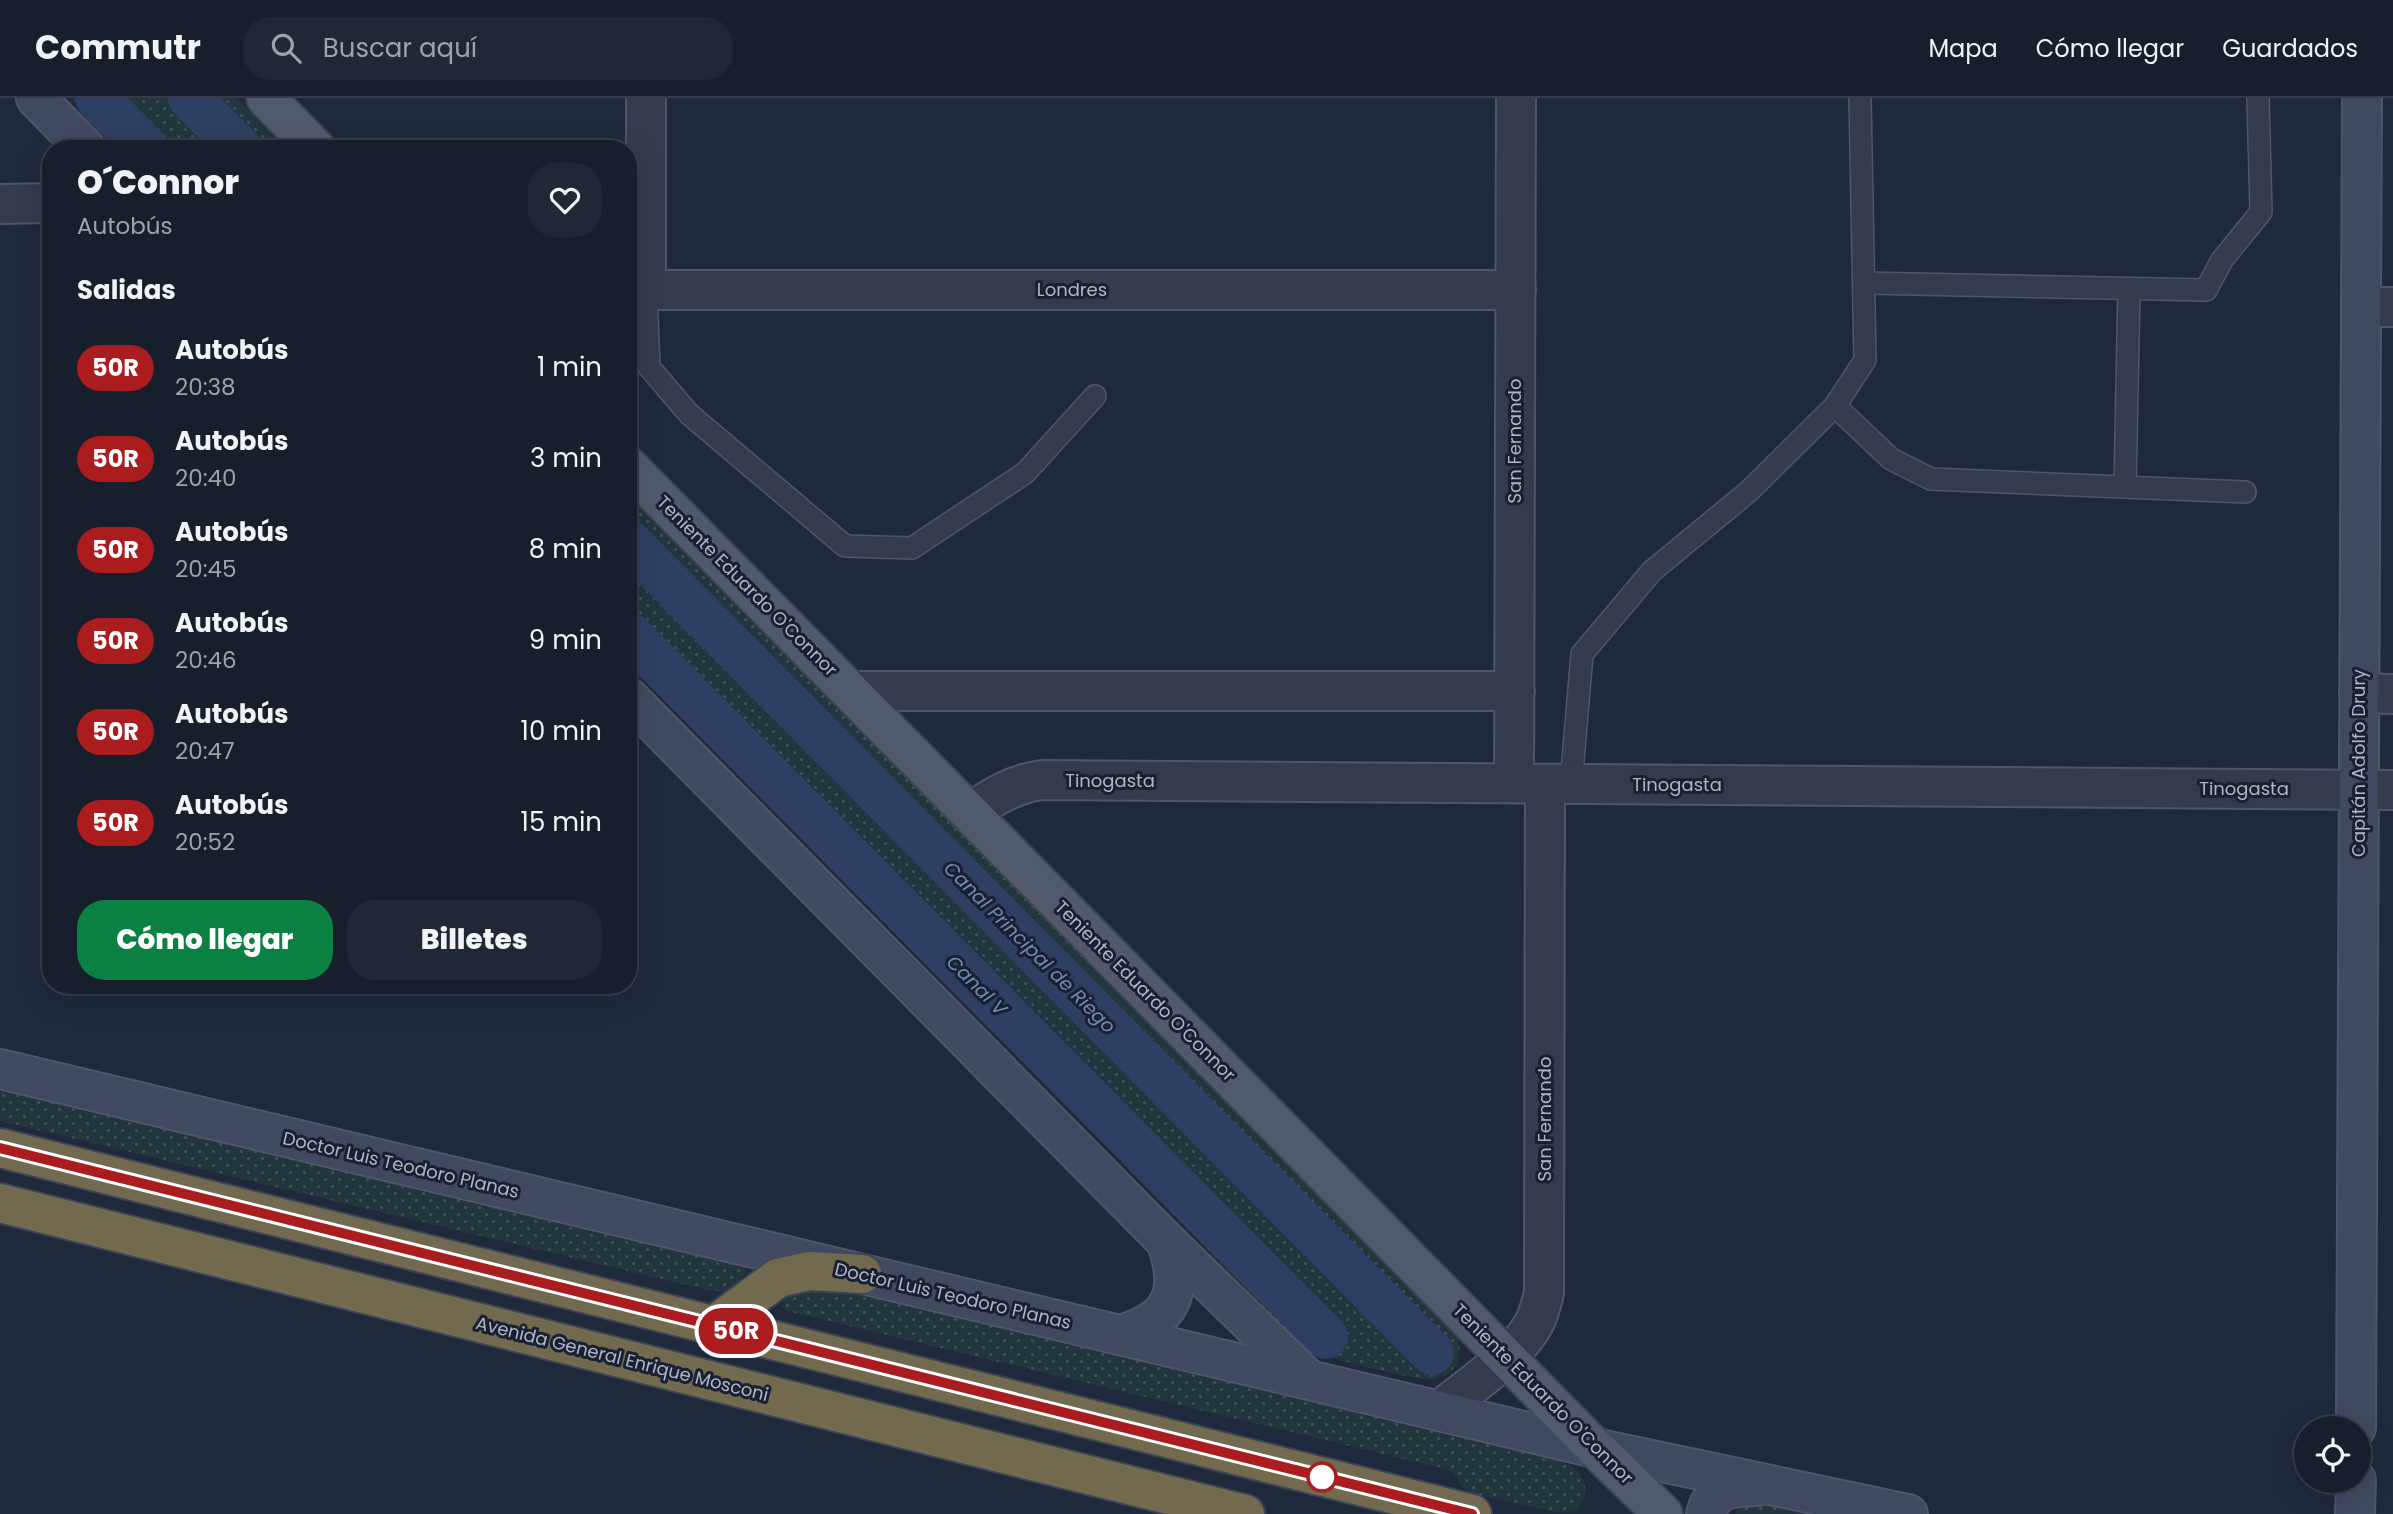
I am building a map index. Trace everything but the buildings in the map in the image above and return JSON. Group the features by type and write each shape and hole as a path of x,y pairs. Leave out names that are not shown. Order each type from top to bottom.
{"highway":[{"path":"0,1148 1472,1514"},
{"name":"Avenida General Enrique Mosconi","path":"0,1203 1245,1514"},
{"path":"713,1326 778,1278 809,1271 862,1274"}],"main road":[{"path":"266,98 307,140"},
{"name":"Teniente Eduardo O'Connor","path":"637,475 1663,1514"}],"street":[{"path":"36,98 77,140"},
{"path":"637,290 646,98"},
{"name":"San Fernando","path":"1439,1411 1505,1356 1533,1326 1540,1310 1545,1276 1543,784 1514,691 1516,98"},
{"name":"Capitán Adolfo Drury","path":"2356,1416 2376,790 2377,307 2362,98"},
{"path":"0,204 42,203"},
{"name":"Londres","path":"637,290 1516,290"},
{"path":"850,691 1514,691"},
{"path":"637,706 1167,1241 1309,1380"},
{"name":"Tinogasta","path":"970,813 1008,788 1024,782 1042,780 2376,790"},
{"name":"Doctor Luis Teodoro Planas","path":"0,1069 1595,1448 1908,1514"},
{"path":"1119,1335 1136,1331 1151,1323 1163,1313 1170,1300 1176,1275 1167,1241"},
{"path":"1706,1514 1712,1499 1721,1490 1771,1485"},
{"path":"2355,1514 2356,1493"}],"lane":[{"path":"1543,784 1582,654 1652,571 1748,492 1835,406 1865,360 1860,98"},
{"path":"1864,283 2206,290 2222,260 2262,212 2258,98"},
{"path":"2125,487 2129,289"},
{"path":"637,290 649,368 689,414 845,546 912,548 1025,473 1095,396"},
{"path":"1835,406 1891,459 1931,479 2245,492"}],"green space":[{"path":"71,98 236,98 278,140 112,140"},
{"path":"637,503 1451,1325 1460,1350 1456,1366 1450,1372 1432,1379 1423,1379 1324,1355 1297,1340 637,671"},
{"path":"0,1088 740,1265 745,1269 745,1274 729,1291 712,1291 0,1121"},
{"path":"823,1284 1556,1457 1578,1473 1583,1480 1585,1494 1575,1511 1560,1513 1467,1492 1450,1470 787,1311 783,1307 783,1295"},
{"path":"1756,1501 1839,1514 1734,1514 1740,1507"}],"waterway":[{"name":"Canal V","path":"97,98 138,140"},
{"name":"Canal Principal de Riego","path":"190,98 231,140"},
{"name":"Canal Principal de Riego","path":"637,550 1432,1353"},
{"name":"Canal V","path":"637,642 1326,1337"}],"bus line":[{"name":"50R","path":"0,1148 1472,1514"}]}
